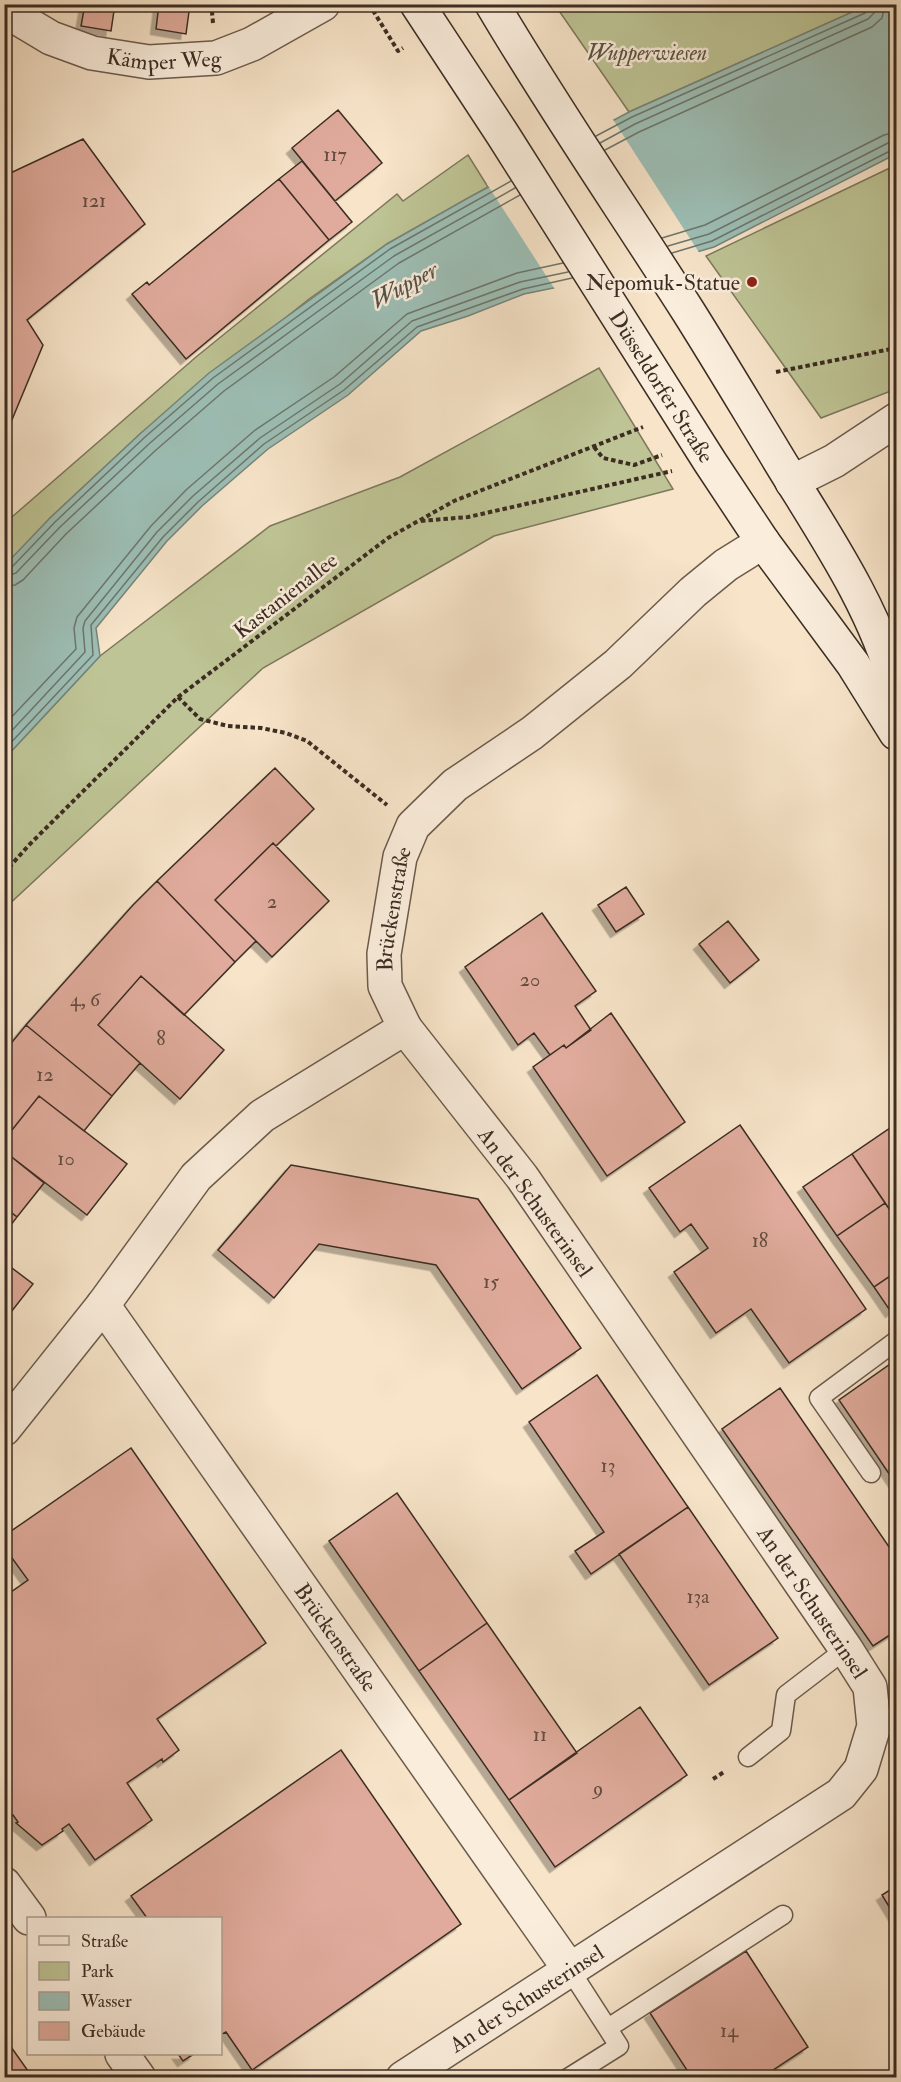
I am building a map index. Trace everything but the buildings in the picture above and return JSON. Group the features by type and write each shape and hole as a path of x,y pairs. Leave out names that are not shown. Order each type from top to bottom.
{"street":[{"name":"Kämper Weg","path":"4,10 51,38 81,49 149,62 216,58 252,44 323,4"},
{"name":"Düsseldorfer Straße","path":"417,4 503,135 710,462 763,542 853,664 897,733"},
{"path":"492,4 554,105 689,313 828,537 867,608 897,687"},
{"path":"792,482 834,461 897,420"},
{"name":"Brückenstraße","path":"405,1028 385,986 384,954 400,857 413,826 455,785 532,733 618,664 693,592 726,565 763,542"},
{"path":"4,1429 103,1305 196,1177 262,1116 405,1028"},
{"name":"An der Schusterinsel","path":"403,2078 841,1794 861,1769 874,1726 870,1687 846,1649 522,1177 405,1028"},
{"name":"Brückenstraße","path":"103,1305 570,1970"},
{"path":"4,1884 27,1917"},
{"path":"123,2055 139,2078"}],"lane":[{"path":"871,1473 819,1398 897,1341"},
{"path":"748,1757 781,1731 786,1695 846,1649"},
{"path":"608,2028 783,1915"},
{"path":"568,2078 619,2046 570,1970"}],"path":[{"path":"776,372 897,348"},
{"name":"Kastanienallee","path":"4,873 29,845 178,698 388,538 454,501 643,427"},
{"path":"594,447 603,458 634,465 664,454"},
{"path":"417,521 468,517 710,462"},
{"path":"178,698 200,719 228,726 261,728 286,733 307,741 413,826"}],"green space":[{"name":"Wupperwiesen","path":"555,5 868,5 629,112"},
{"path":"468,155 488,187 387,244 309,299 141,433 50,518 5,566 5,523 196,357 397,194 403,201"},
{"path":"896,165 896,389 821,418 706,256"},
{"path":"599,368 673,489 494,536 263,668 5,908 5,758 100,656 270,526 400,477"}],"water":[{"name":"Wupper","path":"868,5 896,5 896,154 714,247 617,275 524,294 421,331 348,395 268,449 202,506 167,541 96,628 100,656 5,758 4,566 50,518 209,373 387,244 468,198 629,112"}],"pier":[{"path":"612,118 700,254 618,278 556,291 487,184"}],"place":[{"name":"Nepomuk-Statue","path":"752,282"}]}
